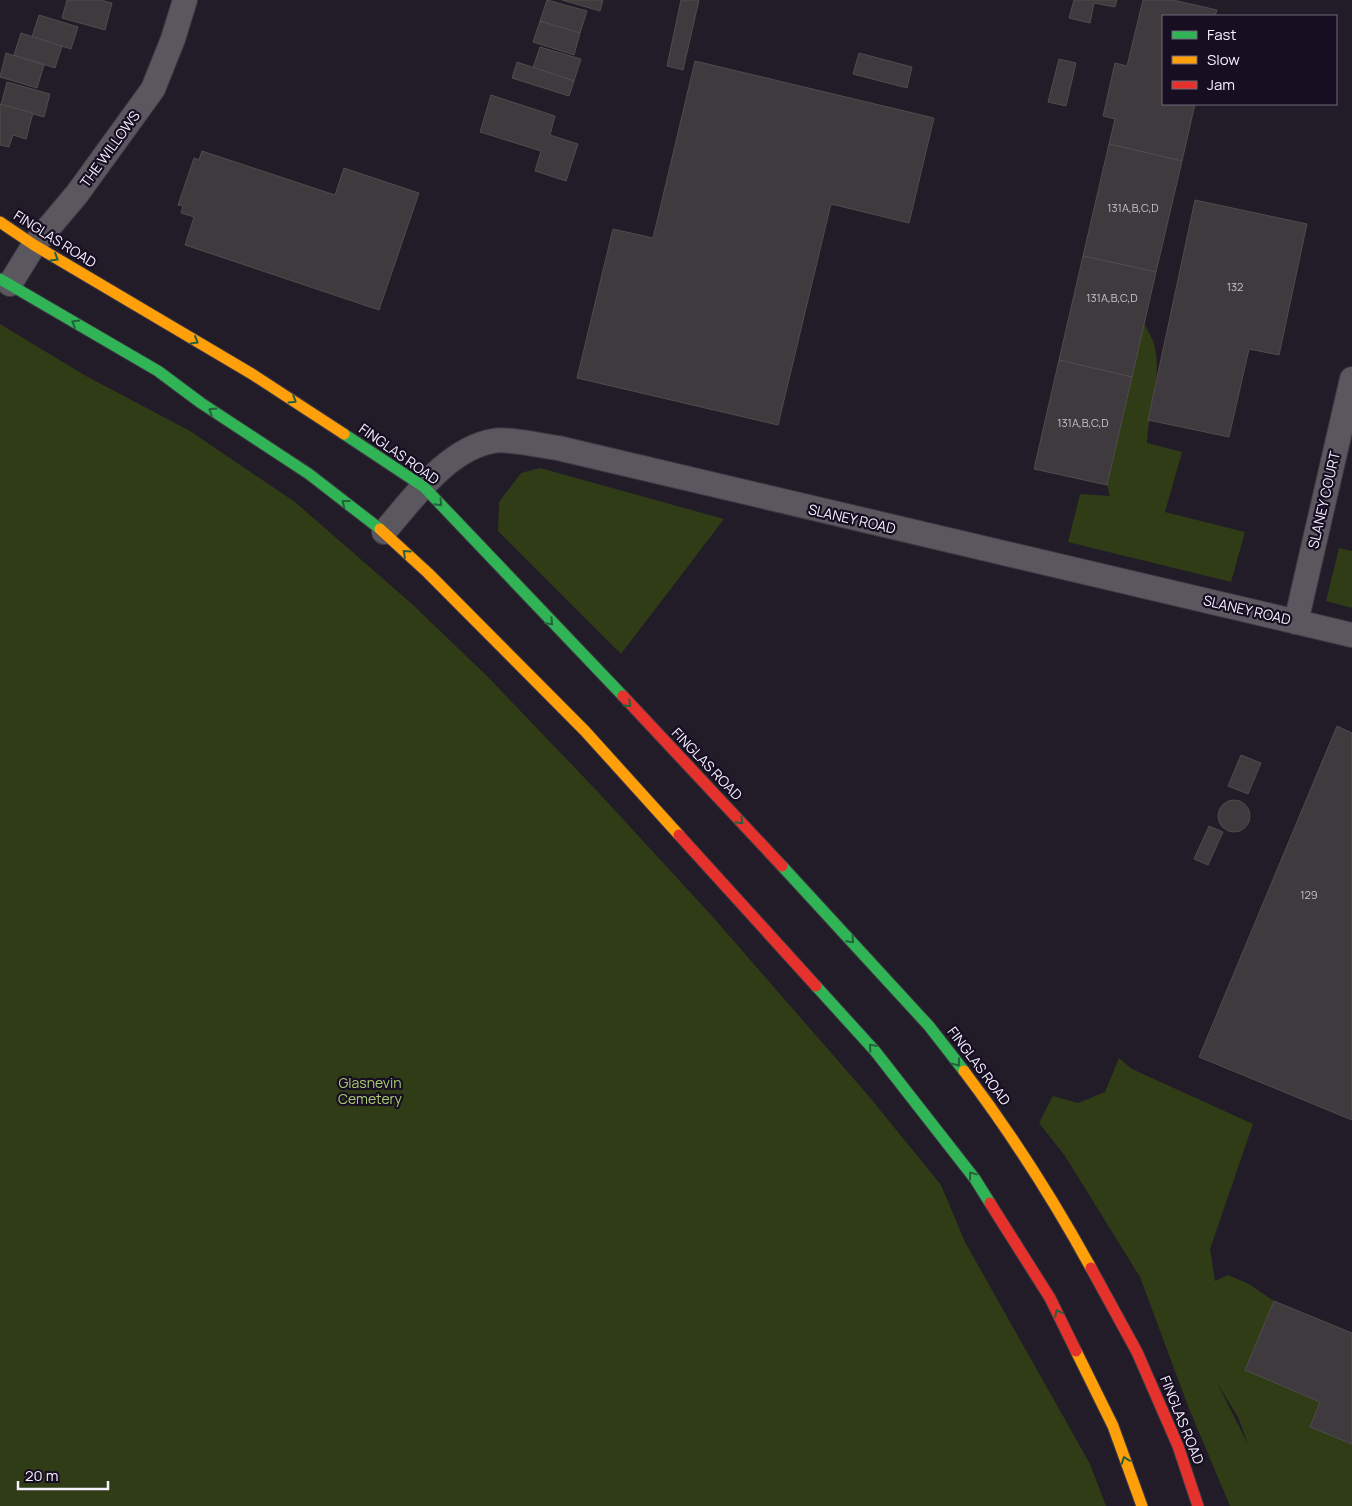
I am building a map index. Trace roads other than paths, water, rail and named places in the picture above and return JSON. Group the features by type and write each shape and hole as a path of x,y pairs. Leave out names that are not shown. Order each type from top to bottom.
{"main road":[{"name":"FINGLAS ROAD","path":"0,222 34,245 252,374 424,487 732,812 923,1019 996,1113 1070,1230 1137,1352 1178,1446 1198,1506"},
{"path":"5,282 158,371 200,404 309,474 384,532 428,573 585,730 875,1051 975,1179 1050,1298 1112,1426 1142,1506"}],"street":[{"name":"THE WILLOWS","path":"5,282 77,194 153,89 173,39 185,0"},
{"name":"SLANEY COURT","path":"1296,622 1352,379"},
{"name":"SLANEY ROAD","path":"384,532 443,468 471,448 495,440 558,448 958,544 1352,635"}],"park label":[{"name":"Glasnevin Cemetery","path":"370,1092"}]}
